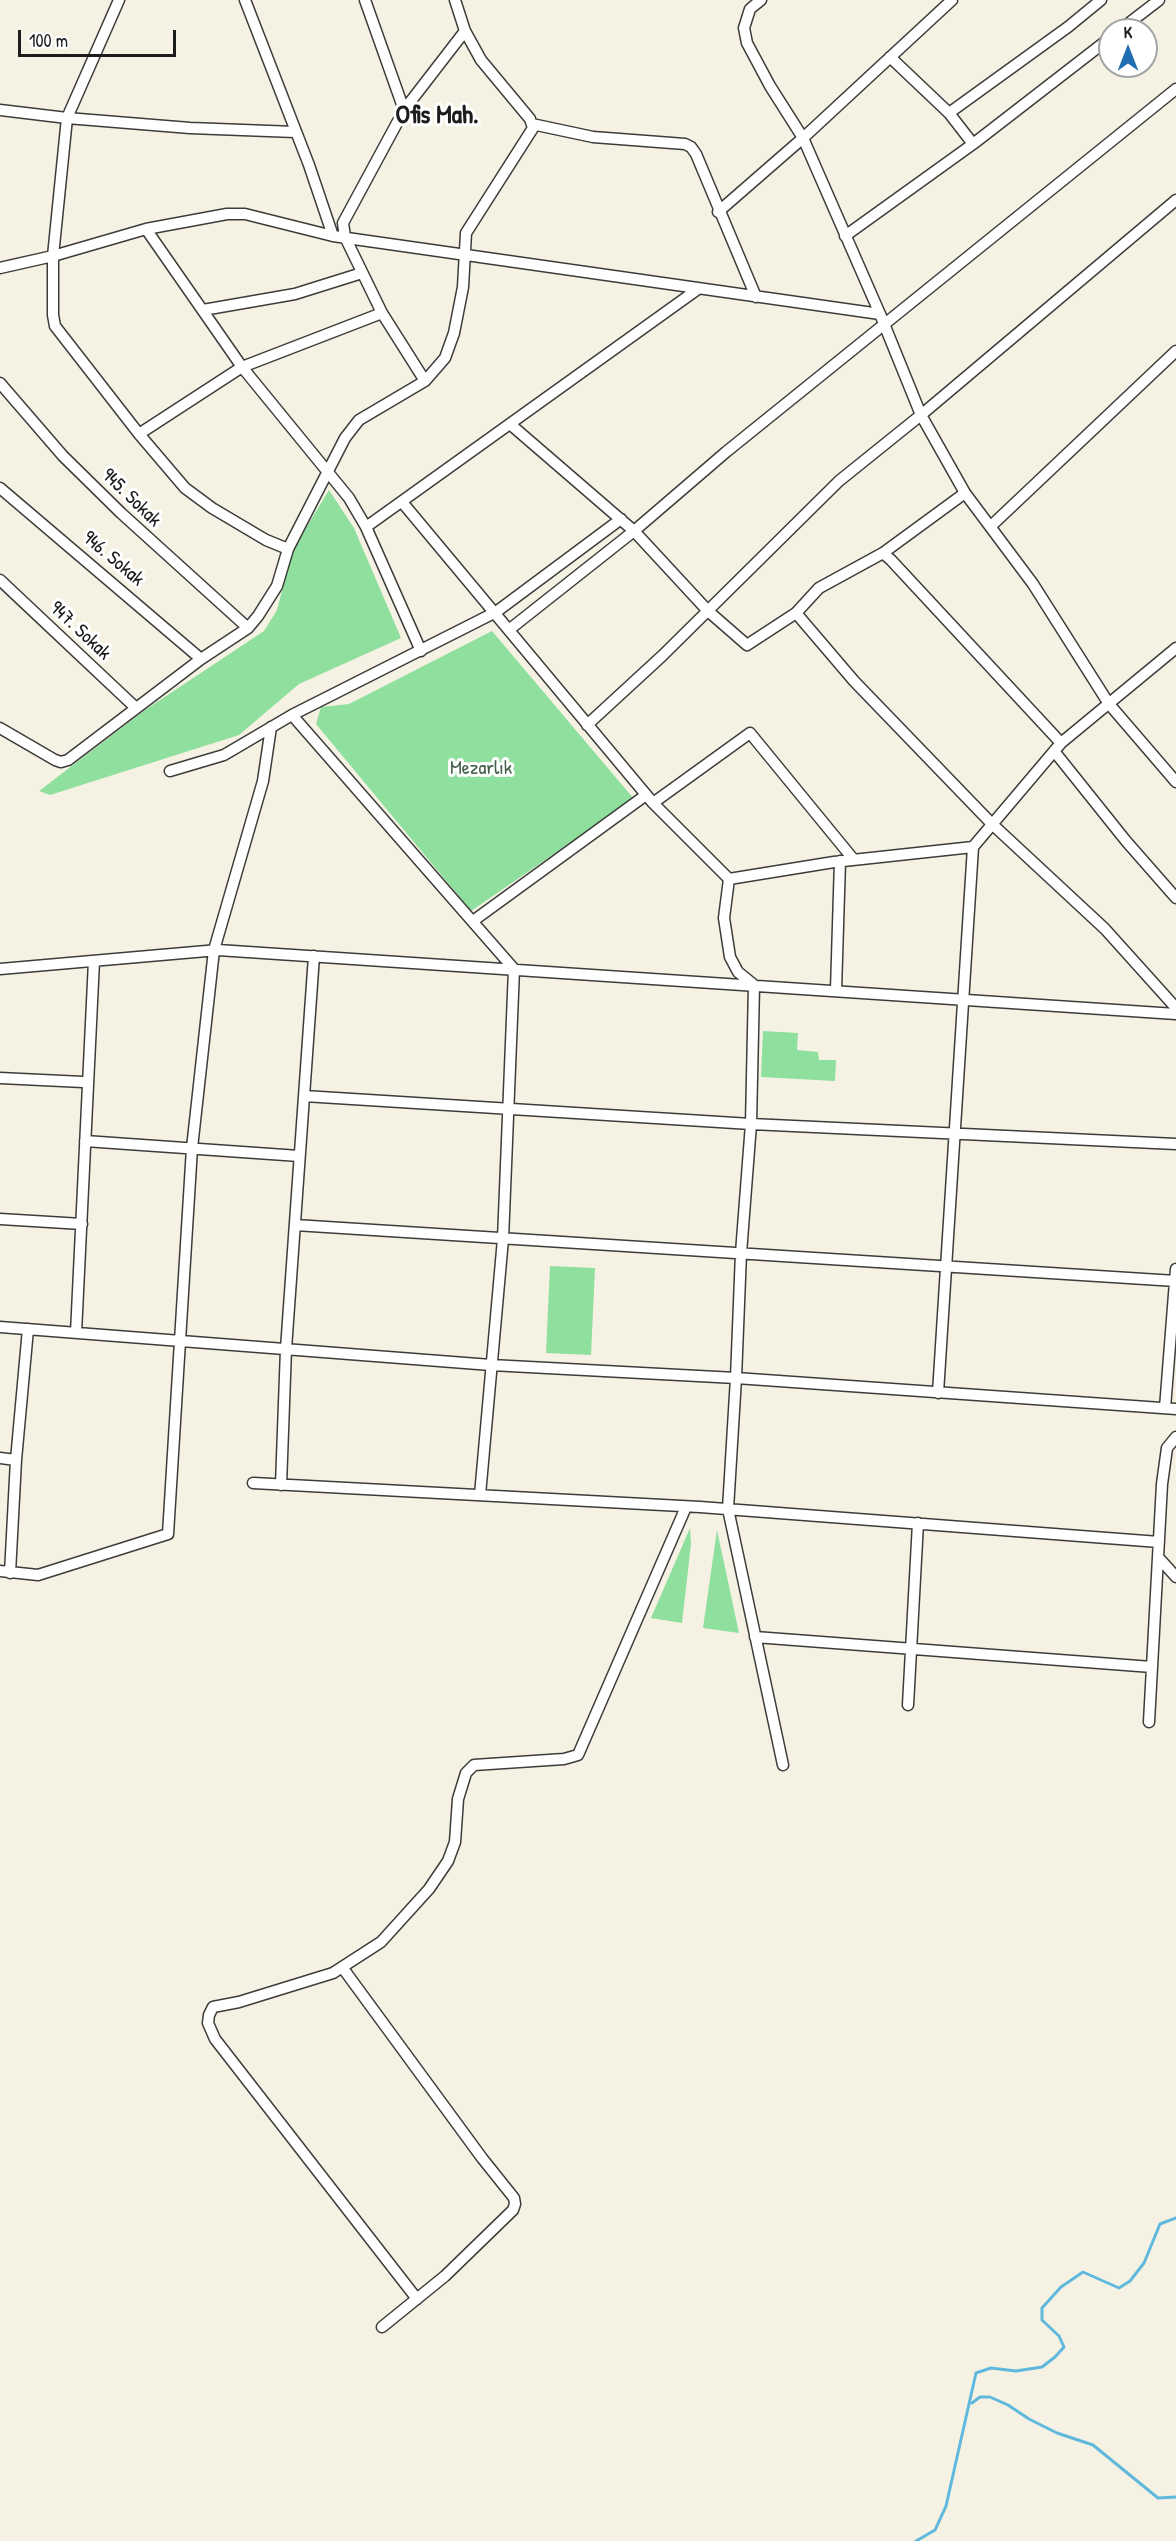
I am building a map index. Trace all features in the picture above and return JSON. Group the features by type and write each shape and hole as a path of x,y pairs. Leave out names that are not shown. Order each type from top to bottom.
{"street":[{"path":"119,0 67,118 53,256 55,326 139,435 185,488 266,540 288,549"},
{"path":"365,0 404,110"},
{"path":"0,728 61,762 68,760 201,659 248,628 277,586 288,549 345,438 360,420 425,381 445,358 454,333 466,255 466,233 533,129 532,124 481,60 465,31 456,0"},
{"path":"761,0 750,9 744,28 747,43 770,86 803,138 880,314 921,415 965,493 1034,584 1109,704 1176,782"},
{"path":"718,212 803,138 952,0"},
{"path":"949,113 1068,27 1101,0"},
{"path":"1136,18 1159,0"},
{"path":"249,3 333,236"},
{"path":"425,381 382,313 345,237 343,223 404,110 465,31"},
{"path":"845,236 973,144 1098,47"},
{"path":"890,57 949,113 973,144"},
{"path":"510,629 634,531 726,452 1176,89"},
{"path":"0,110 190,128 295,132"},
{"path":"532,124 593,137 685,144 691,147 696,154 718,212 756,297"},
{"path":"587,725 708,611 839,481 921,415 1176,200"},
{"path":"0,268 53,256 146,229 227,214 245,214 333,236 880,314"},
{"path":"146,229 242,367 349,498 366,527 421,651"},
{"path":"203,310 295,294 362,273"},
{"path":"366,527 698,289"},
{"path":"139,435 242,367 382,313"},
{"path":"991,526 1176,351"},
{"name":"945. Sokak","path":"0,383 79,473 248,628"},
{"path":"510,424 634,531 708,611 747,645 795,613 819,588 883,553 965,493"},
{"name":"946. Sokak","path":"0,488 201,659"},
{"path":"402,502 650,799 729,879"},
{"path":"170,771 224,755 292,715 496,612 621,519"},
{"path":"883,553 1058,747 1125,841 1176,898"},
{"name":"947. Sokak","path":"0,580 136,708"},
{"path":"795,613 854,681 992,824 1082,905 1176,1008"},
{"path":"938,1393 973,847 1058,747 1176,648"},
{"path":"292,715 513,969 503,1239 480,1495"},
{"path":"28,1329 5,1572 38,1575 168,1534 192,1149 214,950 263,781 272,727"},
{"path":"472,921 650,799 750,734 854,860"},
{"path":"729,879 840,861 973,847"},
{"path":"836,990 840,861"},
{"path":"729,879 724,918 730,957 738,972 754,985"},
{"path":"0,969 214,950 1176,1014"},
{"path":"281,1485 286,1349 314,956"},
{"path":"76,1333 94,961"},
{"path":"754,985 751,1124 741,1253 728,1509 783,1765"},
{"path":"0,1078 83,1082"},
{"path":"304,1096 751,1124 1176,1144"},
{"path":"86,1141 299,1156"},
{"path":"0,1219 82,1224"},
{"path":"295,1225 1175,1281"},
{"path":"0,1327 491,1365 736,1378 1171,1408 1176,1269"},
{"path":"1149,1722 1162,1484 1167,1448 1176,1437"},
{"path":"0,1458 16,1460"},
{"path":"253,1483 728,1509 1159,1542"},
{"path":"417,2299 215,2039 208,2023 209,2015 213,2007 333,1973 381,1942 429,1889 448,1861 455,1842 458,1799 466,1773 474,1765 564,1759 578,1755 686,1507"},
{"path":"908,1705 918,1523"},
{"path":"1158,1557 1176,1577"},
{"path":"755,1638 1152,1667"},
{"path":"342,1967 514,2198 513,2210 445,2276 382,2327"}],"green space":[{"path":"329,490 354,528 401,638 299,684 239,735 50,795 39,791 145,710 264,631 277,610 293,549"},
{"name":"Mezarlık","path":"492,631 634,799 471,911 316,724 321,707 349,704"},
{"path":"763,1031 798,1033 797,1050 818,1052 819,1060 836,1060 835,1081 761,1077"},
{"path":"550,1266 595,1268 591,1355 546,1353"},
{"path":"690,1528 691,1544 682,1623 651,1618"},
{"path":"717,1530 739,1633 703,1628"}],"waterway":[{"path":"916,2541 935,2530 946,2506 976,2373 991,2368 1016,2371 1042,2367 1055,2357 1064,2347 1059,2336 1042,2320 1042,2308 1061,2287 1083,2272 1119,2288 1130,2281 1144,2263 1160,2224 1176,2218"},
{"path":"972,2403 980,2397 990,2397 1008,2405 1057,2433 1093,2445 1158,2498 1176,2497"}],"district":[{"name":"Ofis Mah.","path":"437,116"}]}
